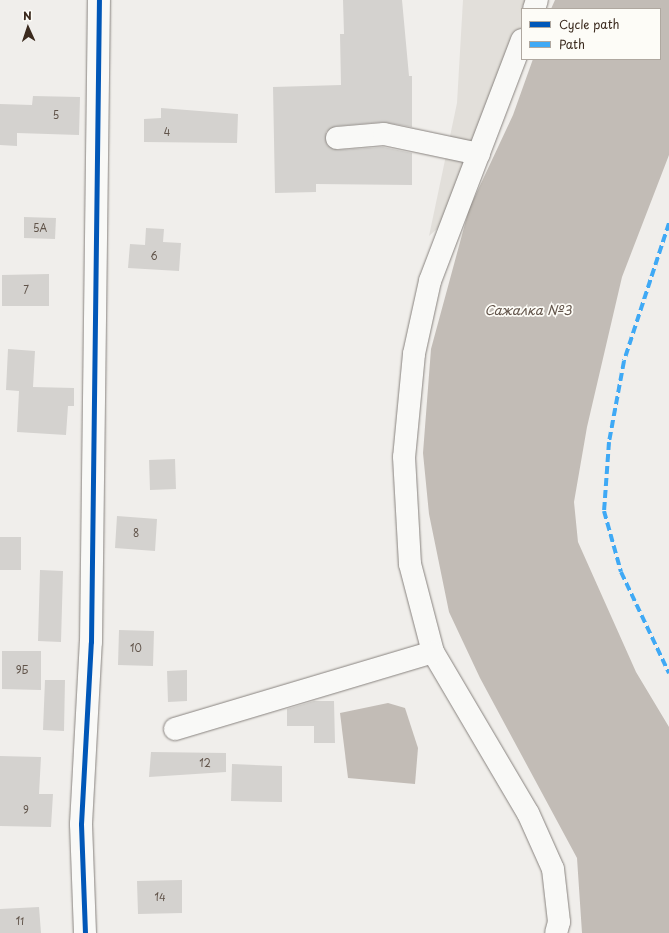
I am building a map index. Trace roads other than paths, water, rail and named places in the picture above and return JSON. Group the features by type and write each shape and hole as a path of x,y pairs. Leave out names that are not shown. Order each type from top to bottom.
{"street":[{"path":"85,933 81,824 91,634 99,0"},
{"path":"521,43 430,281 414,354 404,457 410,564 433,652 528,813 553,869 559,922 556,933"},
{"path":"337,138 384,134 479,154"},
{"path":"175,729 433,652"}],"water":[{"name":"Сажалка №3","path":"555,0 669,0 669,155 622,277 587,427 574,502 578,542 636,672 669,727 669,933 582,933 577,858 480,678 449,612 429,514 423,453 431,349 469,209 513,115 533,60 661,60 661,8 551,8"},
{"path":"388,703 405,708 418,748 415,784 348,778 340,713"}]}
